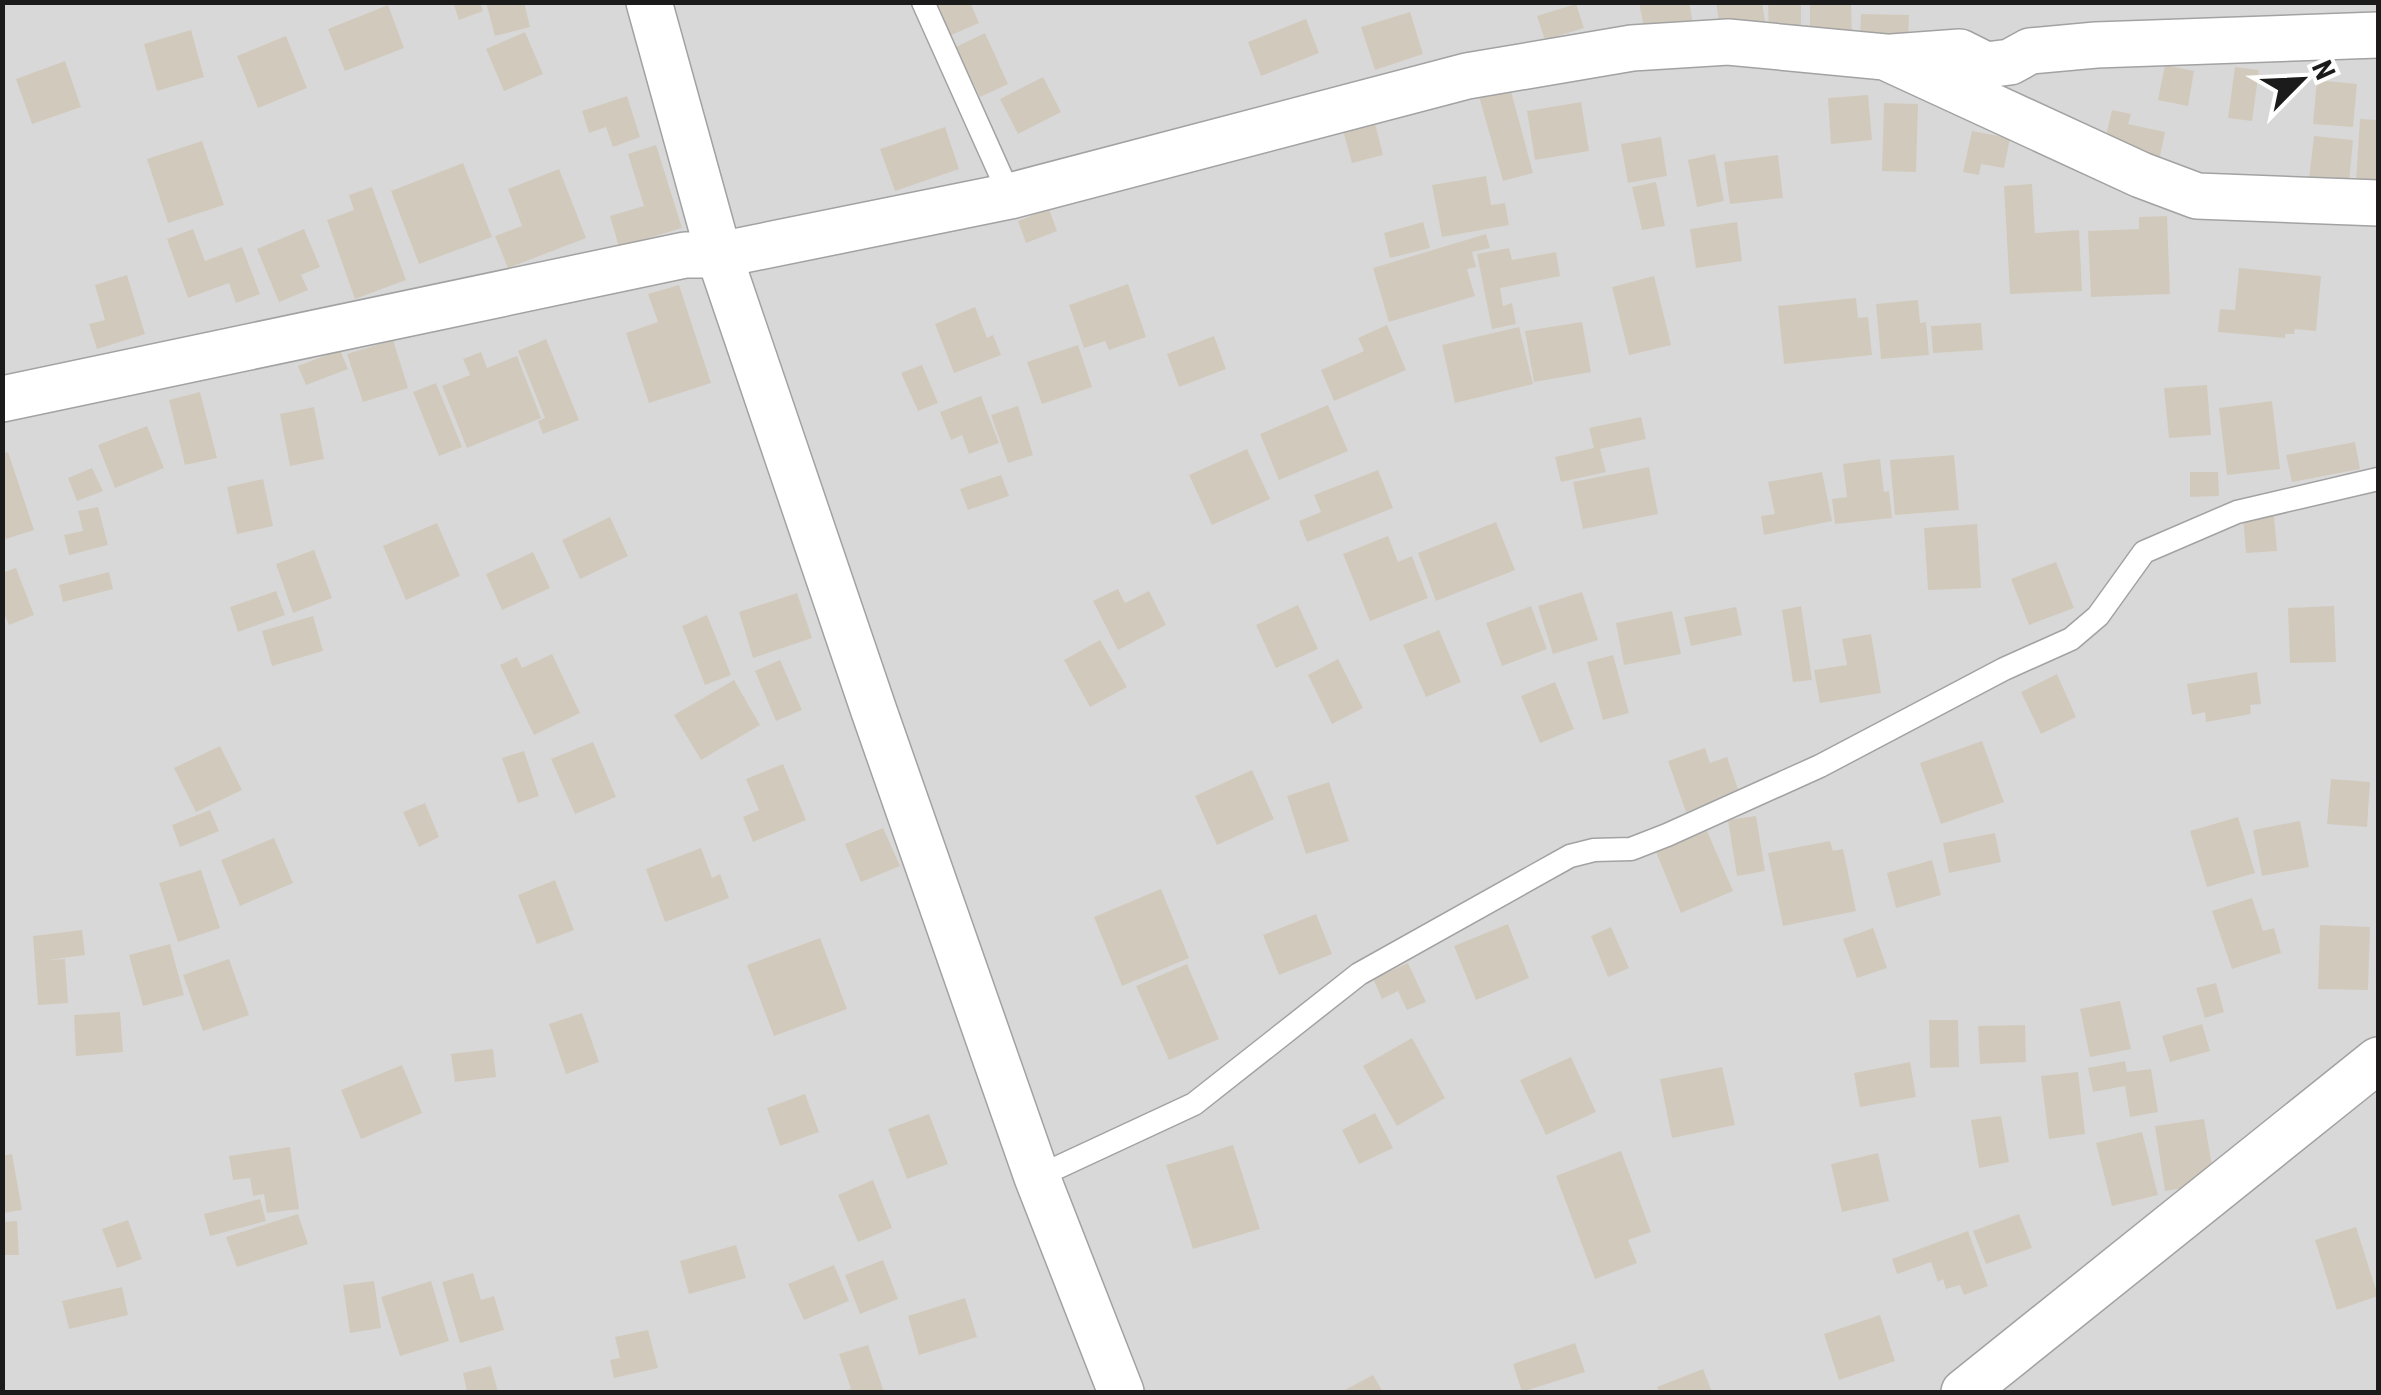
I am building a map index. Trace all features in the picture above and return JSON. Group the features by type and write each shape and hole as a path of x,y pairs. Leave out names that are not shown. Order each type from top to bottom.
{"street":[{"path":"649,2 719,254 874,711 1038,1177 1121,1392"},
{"path":"2,399 685,255 719,254 1010,196 1467,76 1632,48 1728,42 1885,57 1960,52 1986,65 2010,62 2030,51 2096,45 2378,35"},
{"path":"1885,57 2196,196 2378,203"},
{"path":"1964,1392 2378,1060"}],"lane":[{"path":"923,2 1010,196"},
{"path":"1038,1177 1194,1104 1359,974 1570,856 1631,849 1684,828 1820,766 2004,668 2070,639 2098,616 2144,552 2236,512 2378,479"}],"shaded area":[{"path":"3,3 2378,3 2378,1392 3,1392"}],"building":[{"path":"453,2 480,2 483,11 459,20"},
{"path":"486,2 524,2 530,27 495,36"},
{"path":"935,2 970,2 979,23 949,36"},
{"path":"1639,2 1689,2 1694,29 1646,38"},
{"path":"1716,2 1762,2 1766,27 1721,34"},
{"path":"1768,2 1801,2 1801,37 1769,38"},
{"path":"1810,2 1851,2 1852,39 1810,39"},
{"path":"1576,4 1584,28 1545,40 1537,16"},
{"path":"388,5 404,48 345,71 328,29"},
{"path":"1410,12 1423,54 1375,70 1361,27"},
{"path":"1861,14 1909,15 1908,41 1860,39"},
{"path":"1306,19 1319,53 1261,76 1248,42"},
{"path":"191,30 204,77 157,91 144,44"},
{"path":"525,32 543,74 504,91 486,49"},
{"path":"985,33 1008,84 980,97 956,47"},
{"path":"286,36 307,88 258,108 237,56"},
{"path":"65,61 81,107 32,124 16,79"},
{"path":"2165,65 2194,71 2188,106 2158,100"},
{"path":"2235,67 2259,70 2252,121 2228,118"},
{"path":"1043,77 1061,112 1018,134 1000,99"},
{"path":"2317,80 2357,84 2353,127 2313,124"},
{"path":"1509,84 1533,173 1503,181 1478,93"},
{"path":"1868,95 1872,140 1831,144 1828,98"},
{"path":"627,96 640,137 613,147 606,127 589,133 582,111"},
{"path":"1581,102 1589,151 1535,160 1527,111"},
{"path":"1884,103 1918,104 1916,172 1882,171"},
{"path":"2112,110 2131,114 2128,124 2165,132 2159,161 2103,148"},
{"path":"1374,119 1383,155 1352,163 1342,127"},
{"path":"2360,119 2378,120 2378,198 2355,197"},
{"path":"945,127 959,169 895,191 880,149"},
{"path":"1972,131 2010,138 2004,168 1981,164 1979,175 1963,172"},
{"path":"2314,136 2353,140 2349,183 2309,179"},
{"path":"1661,137 1667,176 1628,183 1621,144"},
{"path":"202,141 224,205 168,223 147,159"},
{"path":"656,145 682,228 619,247 610,216 644,206 628,154"},
{"path":"1715,154 1724,201 1697,207 1688,160"},
{"path":"1778,155 1783,198 1730,204 1724,162"},
{"path":"463,163 492,237 419,264 391,191"},
{"path":"559,169 586,238 508,268 495,236 522,226 508,189"},
{"path":"1486,176 1491,205 1505,203 1509,225 1442,237 1432,185"},
{"path":"1656,182 1665,226 1642,230 1632,187"},
{"path":"2032,184 2035,233 2079,230 2082,291 2010,294 2004,186"},
{"path":"372,187 406,280 355,299 327,220 354,210 349,195"},
{"path":"1049,209 1057,231 1026,243 1018,221"},
{"path":"2167,216 2170,294 2091,297 2088,231 2139,229 2139,217"},
{"path":"1423,222 1430,248 1390,258 1384,233"},
{"path":"1737,222 1742,261 1696,268 1690,229"},
{"path":"193,229 205,261 242,247 260,294 236,303 229,283 188,298 167,239"},
{"path":"304,229 320,267 301,275 308,290 279,302 257,249"},
{"path":"1486,234 1490,248 1472,252 1476,267 1467,269 1475,296 1389,322 1373,268"},
{"path":"1509,248 1512,260 1556,252 1560,276 1500,288 1503,306 1512,303 1516,324 1492,329 1477,254"},
{"path":"2239,268 2321,276 2316,331 2295,329 2294,334 2285,334 2285,338 2218,332 2220,309 2235,310"},
{"path":"127,275 145,334 97,349 89,324 105,320 95,285"},
{"path":"1654,276 1671,345 1629,355 1612,287"},
{"path":"1128,284 1146,337 1109,350 1105,341 1084,348 1069,305"},
{"path":"679,285 711,383 649,403 626,333 658,322 648,294"},
{"path":"1856,298 1858,318 1868,317 1872,355 1784,364 1778,306"},
{"path":"1918,300 1920,323 1926,322 1929,355 1881,359 1876,304"},
{"path":"975,307 987,338 993,335 1001,355 954,373 935,324"},
{"path":"1582,322 1591,372 1534,382 1525,331"},
{"path":"1981,323 1983,350 1933,353 1931,326"},
{"path":"1387,325 1406,370 1334,401 1321,370 1364,351 1358,338"},
{"path":"1519,327 1533,384 1455,403 1442,345"},
{"path":"1214,336 1226,369 1179,387 1167,354"},
{"path":"546,339 579,420 543,434 538,421 545,418 518,351"},
{"path":"393,340 408,388 363,402 347,354"},
{"path":"1078,345 1092,387 1042,404 1027,362"},
{"path":"340,350 348,369 306,385 298,366"},
{"path":"481,352 487,368 517,356 541,418 467,448 442,386 470,375 463,359"},
{"path":"922,365 938,403 918,411 901,373"},
{"path":"436,383 462,447 439,456 413,392"},
{"path":"2207,385 2211,435 2169,438 2164,388"},
{"path":"200,392 217,458 185,465 169,400"},
{"path":"981,396 999,443 969,454 962,435 951,440 940,412"},
{"path":"2272,401 2280,469 2227,475 2219,408"},
{"path":"1328,405 1348,451 1279,480 1260,434"},
{"path":"1018,406 1033,455 1008,463 991,415"},
{"path":"314,407 324,459 290,466 280,414"},
{"path":"1641,417 1646,439 1600,449 1606,472 1561,482 1555,457 1594,448 1589,428"},
{"path":"147,426 164,468 115,488 98,445"},
{"path":"2355,442 2360,469 2292,482 2286,455"},
{"path":"1247,449 1270,499 1212,525 1189,475"},
{"path":"8,452 34,530 6,539 2,530 2,454"},
{"path":"1954,455 1959,510 1895,515 1890,460"},
{"path":"1880,459 1892,518 1835,524 1832,499 1847,497 1843,464"},
{"path":"1649,467 1658,514 1583,529 1573,482"},
{"path":"92,468 103,491 77,501 68,478"},
{"path":"1378,470 1393,508 1307,542 1299,521 1321,512 1314,495"},
{"path":"1822,472 1832,521 1764,535 1761,516 1775,514 1768,482"},
{"path":"2190,472 2218,472 2219,496 2190,497"},
{"path":"1001,475 1009,496 968,510 960,489"},
{"path":"263,479 273,526 237,534 227,487"},
{"path":"98,507 108,545 69,555 64,535 83,531 78,511"},
{"path":"2274,515 2277,551 2246,553 2243,517"},
{"path":"610,517 628,556 580,579 562,540"},
{"path":"1496,522 1515,570 1436,601 1418,553"},
{"path":"437,523 460,576 406,600 383,546"},
{"path":"1977,524 1981,588 1928,590 1924,528"},
{"path":"1388,536 1398,562 1412,556 1428,598 1370,621 1343,554"},
{"path":"314,550 332,598 293,613 276,564"},
{"path":"533,552 550,588 502,610 486,574"},
{"path":"2056,562 2074,608 2029,625 2011,579"},
{"path":"16,568 34,615 9,625 2,608 2,573"},
{"path":"109,572 113,589 63,602 59,585"},
{"path":"1118,589 1125,603 1149,591 1166,625 1118,650 1093,601"},
{"path":"276,591 285,615 238,632 230,607"},
{"path":"1582,592 1598,640 1553,654 1538,606"},
{"path":"797,593 812,638 753,658 739,612"},
{"path":"1298,605 1318,649 1276,668 1256,625"},
{"path":"1531,606 1547,649 1502,666 1486,623"},
{"path":"1801,606 1812,680 1793,682 1782,610"},
{"path":"2334,606 2336,662 2290,663 2288,608"},
{"path":"1736,607 1742,635 1691,646 1684,617"},
{"path":"1672,611 1681,654 1624,665 1616,623"},
{"path":"707,615 731,675 705,685 682,626"},
{"path":"313,616 323,651 272,666 262,631"},
{"path":"1439,630 1461,682 1426,697 1403,645"},
{"path":"1871,634 1881,693 1820,703 1814,670 1847,665 1842,639"},
{"path":"1100,640 1127,687 1090,707 1064,660"},
{"path":"552,654 580,713 534,735 500,665 517,657 522,668"},
{"path":"1613,655 1629,713 1603,720 1587,662"},
{"path":"1338,659 1363,708 1332,724 1308,675"},
{"path":"780,660 802,710 776,721 755,671"},
{"path":"2257,672 2261,704 2250,705 2251,714 2206,722 2205,712 2192,715 2187,684"},
{"path":"2057,674 2076,717 2041,734 2021,692"},
{"path":"734,680 760,725 701,760 674,715"},
{"path":"1555,682 1574,729 1540,743 1521,696"},
{"path":"1982,741 2004,802 1941,824 1920,763"},
{"path":"593,742 616,797 575,814 551,759"},
{"path":"220,746 242,790 196,812 174,768"},
{"path":"1705,748 1710,763 1727,757 1739,792 1686,812 1668,761"},
{"path":"524,751 539,796 518,803 502,758"},
{"path":"783,764 806,820 753,842 743,817 759,810 746,779"},
{"path":"1252,770 1274,819 1217,845 1195,796"},
{"path":"2331,779 2370,782 2367,827 2327,824"},
{"path":"1329,782 1349,841 1306,854 1287,796"},
{"path":"425,803 439,837 419,847 403,812"},
{"path":"210,810 219,831 180,847 172,825"},
{"path":"1756,816 1765,871 1737,876 1728,820"},
{"path":"2238,817 2255,873 2207,887 2190,831"},
{"path":"2300,821 2309,867 2262,876 2253,830"},
{"path":"883,828 900,866 861,882 845,844"},
{"path":"1707,831 1733,891 1681,913 1656,852"},
{"path":"1995,833 2001,862 1949,873 1943,843"},
{"path":"274,838 293,883 240,906 221,860"},
{"path":"1830,841 1833,851 1843,849 1856,911 1783,926 1768,853"},
{"path":"701,848 712,878 720,874 729,898 665,922 646,869"},
{"path":"1932,860 1941,895 1896,908 1887,873"},
{"path":"201,870 220,928 178,942 159,883"},
{"path":"555,880 574,930 537,944 518,895"},
{"path":"1161,889 1189,958 1122,986 1094,917"},
{"path":"2252,898 2263,931 2274,928 2281,953 2232,969 2212,911"},
{"path":"1316,914 1332,954 1279,975 1263,935"},
{"path":"1508,924 1529,978 1476,1000 1454,946"},
{"path":"2320,925 2370,927 2368,990 2318,989"},
{"path":"1611,927 1629,968 1608,977 1591,936"},
{"path":"1873,928 1887,968 1857,978 1843,939"},
{"path":"82,930 85,955 48,960 65,959 68,1003 38,1005 33,936"},
{"path":"820,938 847,1009 774,1036 747,965"},
{"path":"170,944 184,995 143,1006 129,955"},
{"path":"229,959 249,1015 203,1031 183,975"},
{"path":"1408,963 1426,1002 1407,1010 1398,991 1382,999 1373,979"},
{"path":"1187,964 1219,1039 1169,1060 1136,986"},
{"path":"2216,983 2224,1012 2205,1018 2196,988"},
{"path":"2120,1001 2131,1049 2090,1057 2080,1009"},
{"path":"120,1012 123,1052 76,1056 74,1015"},
{"path":"582,1013 599,1062 566,1074 549,1024"},
{"path":"1929,1020 1958,1020 1959,1067 1930,1068"},
{"path":"2202,1024 2210,1051 2170,1062 2162,1036"},
{"path":"2025,1025 2026,1062 1980,1064 1978,1026"},
{"path":"1412,1038 1445,1098 1397,1126 1363,1066"},
{"path":"493,1049 496,1077 455,1082 451,1054"},
{"path":"1571,1057 1596,1112 1546,1135 1520,1080"},
{"path":"2125,1061 2127,1072 2151,1069 2158,1112 2130,1117 2125,1086 2093,1092 2088,1068"},
{"path":"1910,1062 1916,1097 1860,1107 1854,1073"},
{"path":"402,1065 422,1113 361,1139 341,1090"},
{"path":"1722,1067 1735,1125 1672,1138 1660,1079"},
{"path":"2078,1072 2085,1134 2049,1139 2041,1076"},
{"path":"805,1094 819,1132 780,1146 767,1108"},
{"path":"1375,1113 1393,1148 1359,1164 1342,1130"},
{"path":"929,1114 948,1164 907,1179 888,1129"},
{"path":"2001,1116 2009,1162 1979,1168 1971,1120"},
{"path":"2204,1119 2215,1183 2165,1191 2155,1126"},
{"path":"2142,1132 2158,1195 2112,1206 2096,1143"},
{"path":"1233,1145 1260,1229 1193,1249 1166,1165"},
{"path":"290,1147 299,1209 267,1213 264,1194 253,1196 250,1178 233,1180 229,1156"},
{"path":"1621,1151 1651,1232 1628,1240 1637,1263 1595,1279 1556,1176"},
{"path":"1878,1153 1889,1201 1842,1212 1831,1164"},
{"path":"12,1154 22,1210 2,1213 2,1156"},
{"path":"873,1180 892,1228 858,1242 838,1195"},
{"path":"260,1199 266,1221 210,1236 204,1214"},
{"path":"298,1214 308,1244 237,1267 226,1237"},
{"path":"2019,1214 2032,1248 1986,1264 1973,1231"},
{"path":"128,1220 142,1259 117,1268 102,1229"},
{"path":"17,1221 19,1255 2,1255 2,1222"},
{"path":"2356,1227 2378,1296 2337,1310 2315,1240"},
{"path":"1968,1231 1988,1286 1964,1295 1960,1285 1946,1289 1943,1279 1938,1282 1931,1262 1897,1274 1892,1259"},
{"path":"736,1245 746,1278 689,1294 680,1261"},
{"path":"883,1260 898,1299 860,1314 845,1275"},
{"path":"834,1265 849,1301 804,1320 788,1284"},
{"path":"473,1273 481,1300 494,1296 504,1330 460,1343 442,1282"},
{"path":"374,1281 381,1328 350,1333 343,1285"},
{"path":"431,1281 449,1341 400,1356 381,1297"},
{"path":"122,1287 128,1315 69,1329 62,1301"},
{"path":"965,1298 977,1337 919,1355 908,1316"},
{"path":"1880,1315 1895,1361 1839,1380 1824,1334"},
{"path":"648,1330 658,1368 614,1378 610,1360 620,1358 615,1337"},
{"path":"1575,1343 1585,1372 1522,1392 1513,1364"},
{"path":"868,1345 884,1392 842,1392 851,1389 839,1354"},
{"path":"491,1366 498,1392 467,1392 463,1373"},
{"path":"1703,1369 1712,1392 1659,1392 1657,1387"},
{"path":"1373,1375 1383,1392 1341,1392"}]}
